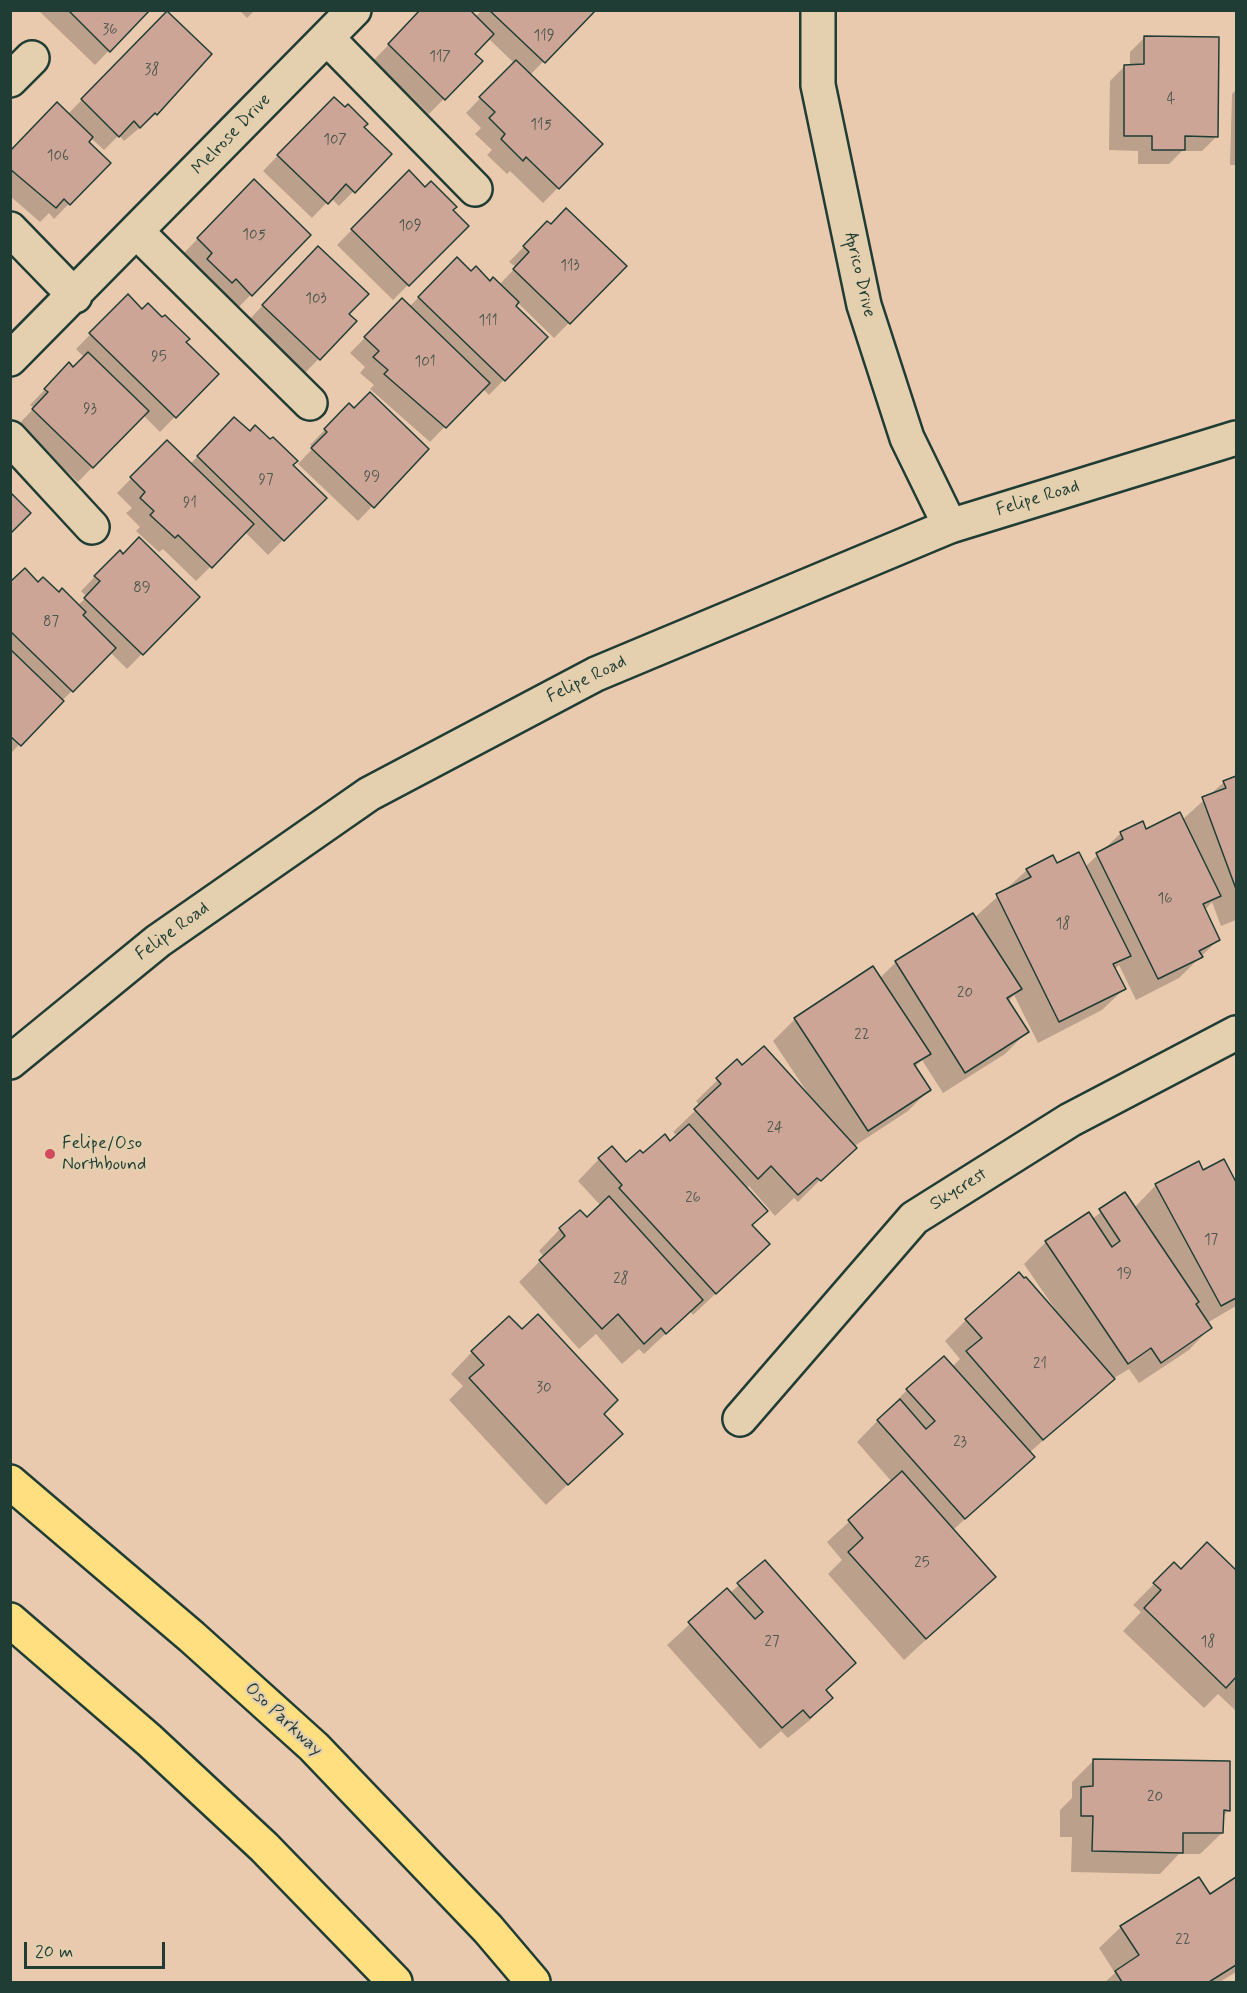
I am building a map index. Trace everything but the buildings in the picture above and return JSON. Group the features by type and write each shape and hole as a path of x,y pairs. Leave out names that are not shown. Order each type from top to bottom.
{"main road":[{"name":"Oso Parkway","path":"10,1482 192,1637 314,1747 488,1929 533,1983"},
{"path":"10,1620 149,1740 264,1846 396,1983"}],"street":[{"name":"Melrose Drive","path":"10,359 75,296 354,10"},
{"name":"Aprico Drive","path":"818,10 818,85 864,305 907,438 950,526"},
{"path":"327,38 475,189"},
{"path":"10,229 75,296"},
{"path":"137,232 310,403"},
{"path":"10,438 92,527"},
{"name":"Felipe Road","path":"10,1062 158,941 369,794 596,674 950,526 1236,438"},
{"name":"Skycrest","path":"740,1419 914,1218 1070,1120 1236,1033"}],"place":[{"name":"Felipe/Oso Northbound","path":"50,1154"}]}
